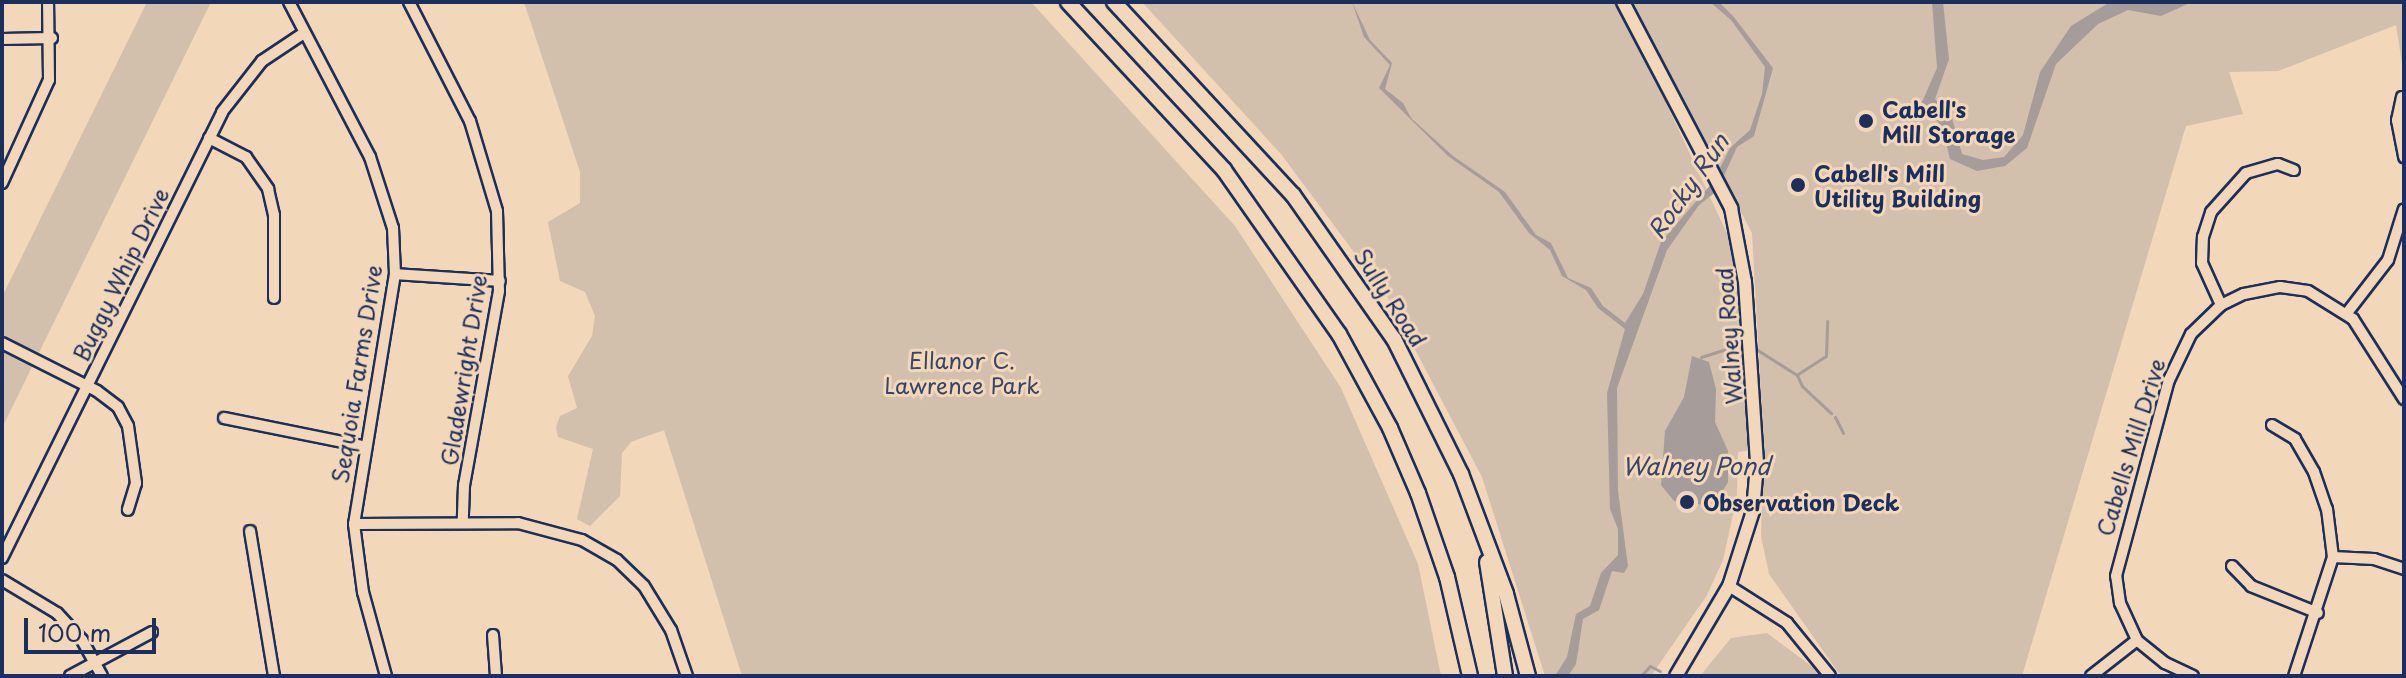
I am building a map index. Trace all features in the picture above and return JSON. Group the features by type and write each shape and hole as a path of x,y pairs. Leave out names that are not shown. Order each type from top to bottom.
{"highway":[{"path":"1068,2 1232,180 1339,334 1418,493 1447,577 1470,676"},
{"name":"Sully Road","path":"1114,2 1243,137 1326,237 1394,339 1461,474 1506,594 1528,676"},
{"path":"1461,474 1485,552 1505,676"}],"main road":[{"name":"Walney Road","path":"1623,2 1724,193 1742,251 1757,464 1753,511 1729,586 1676,676"}],"street":[{"path":"3,179 45,95 52,38 48,2"},
{"name":"Sequoia Farms Drive","path":"289,2 381,182 393,228 395,274 363,446 354,524 363,592 386,676"},
{"name":"Gladewright Drive","path":"409,2 484,156 497,211 500,281 464,485 463,523"},
{"name":"Buggy Whip Drive","path":"2,558 209,138 249,74 304,33"},
{"path":"2,39 52,38"},
{"path":"2402,97 2397,120 2404,157"},
{"path":"209,138 246,157 268,189 274,215 274,298"},
{"path":"2221,305 2202,263 2211,212 2246,173 2278,164 2294,170"},
{"path":"2347,313 2388,260 2404,209"},
{"path":"395,274 500,281"},
{"name":"Cabells Mill Drive","path":"2137,640 2117,590 2119,551 2177,358 2197,326 2221,305 2261,289 2289,287 2324,297 2347,313 2404,399"},
{"path":"2,343 108,397 128,426 136,483 128,510"},
{"path":"224,418 363,446"},
{"path":"2272,425 2295,439 2314,472 2327,509 2333,557 2318,613 2294,676"},
{"path":"354,524 541,526 609,555 655,601 687,676"},
{"path":"250,531 274,676"},
{"path":"2333,557 2374,559 2404,569"},
{"path":"2232,566 2251,586 2318,613"},
{"path":"2,580 57,613 95,662 102,676"},
{"path":"1729,586 1787,623 1830,676"},
{"path":"70,676 152,632"},
{"path":"493,635 496,676"},
{"path":"2091,676 2137,640 2165,663 2193,676"}],"green space":[{"path":"147,2 211,2 2,428 2,297"},
{"name":"Ellanor C. Lawrence Park","path":"524,2 1031,2 1235,226 1341,388 1418,564 1441,676 742,676 664,430 631,442 622,453 620,496 590,526 577,519 593,449 558,437 556,427 560,416 577,408 568,376 592,336 595,316 585,292 560,281 548,222 580,203 580,172"},
{"path":"1142,2 1619,2 1738,257 1751,450 1738,452 1737,496 1723,560 1707,595 1651,676 1545,676 1482,477 1388,298 1281,154"},
{"path":"1630,2 2404,2 2404,76 2396,25 2278,71 2229,72 2243,114 2186,126 2022,676 1841,676 1769,574 1761,536 1764,450 1752,233"},
{"path":"1767,633 1825,676 1700,676 1731,638"}],"water":[{"path":"1352,2 1370,40 1392,63 1385,89 1403,103 1411,118 1453,156 1505,192 1536,235 1551,243 1568,278 1591,288 1603,306 1625,323 1643,294 1661,242 1713,182 1730,148 1750,130 1762,94 1765,67 1731,20 1710,2 1719,2 1733,16 1773,68 1754,136 1737,147 1717,191 1699,205 1667,250 1617,388 1618,491 1628,566 1624,573 1612,571 1599,610 1583,619 1576,664 1568,676 1555,676 1567,657 1576,614 1590,606 1601,573 1618,555 1618,529 1610,509 1607,393 1625,329 1598,308 1586,290 1562,276 1550,250 1529,233 1499,192 1448,156 1379,88 1390,65 1364,37"},
{"path":"1932,2 1943,2 1949,59 1935,99 1951,115 1962,154 1983,160 2004,157 2023,135 2040,72 2071,26 2110,2 2192,2 2161,16 2128,10 2098,24 2056,64 2027,148 2005,166 1977,171 1950,159 1942,127 1922,102 1937,68"},
{"name":"Walney Pond","path":"1692,356 1709,362 1716,389 1715,422 1728,451 1728,482 1720,496 1705,505 1674,501 1661,485 1665,431 1684,397"}],"waterway":[{"path":"1798,374 1826,356 1827,321"},
{"path":"1701,357 1742,344"},
{"path":"1756,349 1797,375 1802,386 1831,413"},
{"path":"1835,417 1843,433"},
{"path":"1641,676 1650,666 1660,671"},
{"path":"1586,676 1630,676"}],"place":[{"name":"Cabell's Mill Storage","path":"1866,121"},
{"name":"Cabell's Mill Utility Building","path":"1798,185"},
{"name":"Observation Deck","path":"1687,502"}],"water label":[{"name":"Rocky Run","path":"1688,186"}]}
